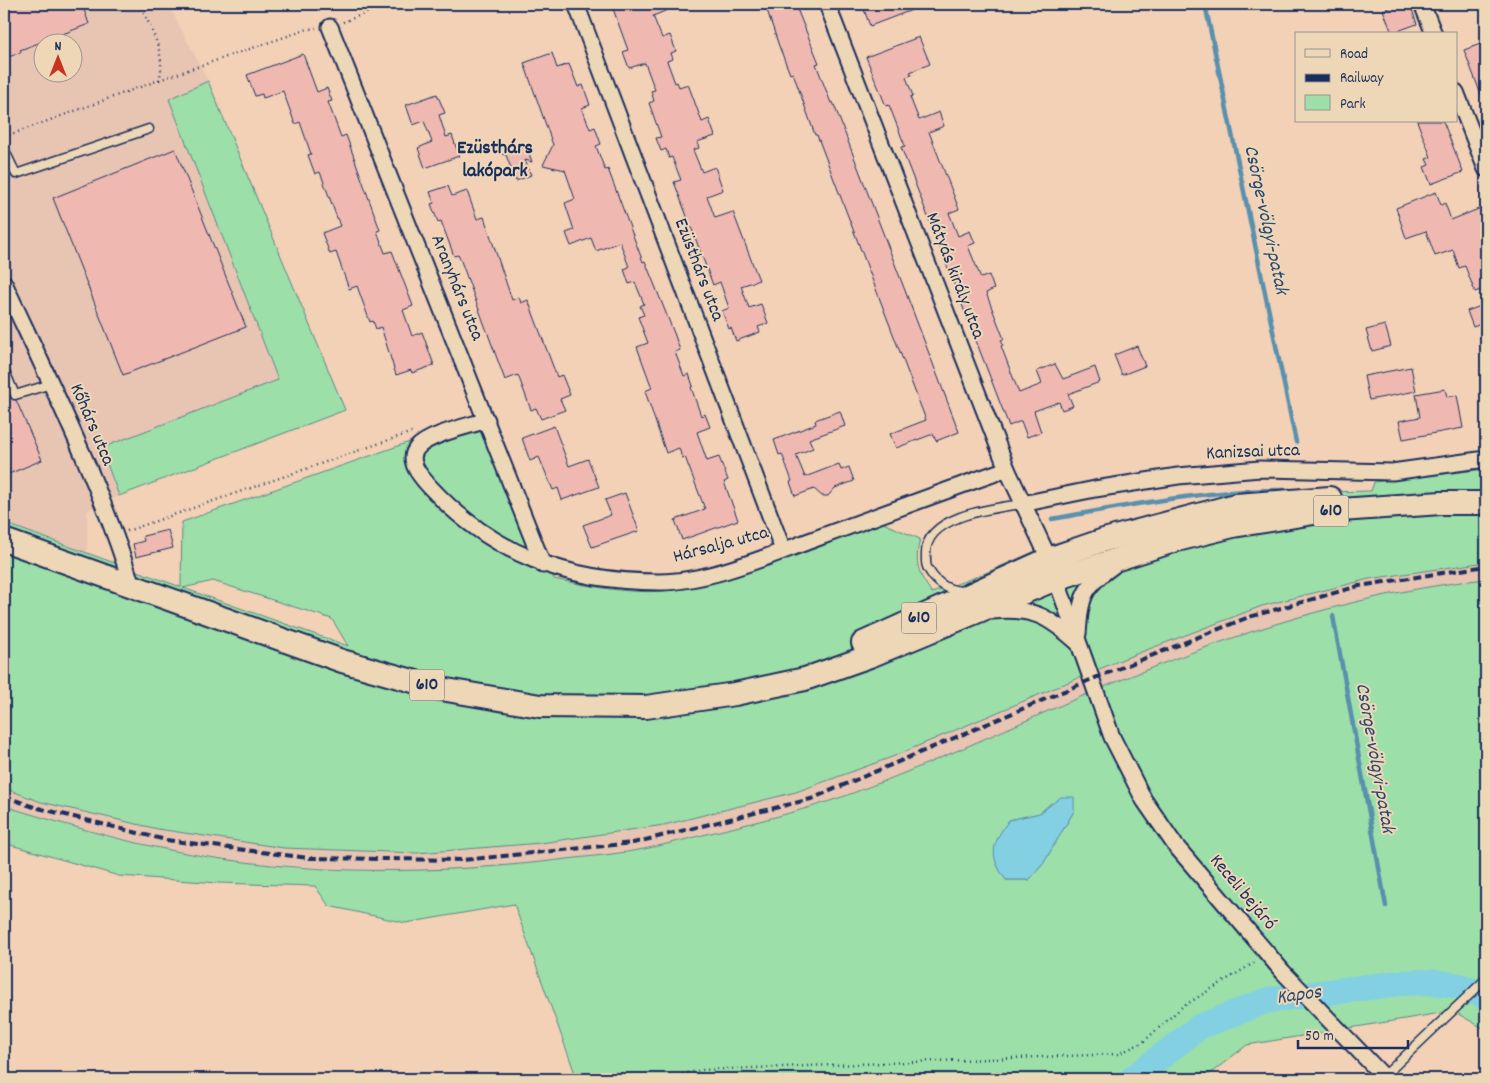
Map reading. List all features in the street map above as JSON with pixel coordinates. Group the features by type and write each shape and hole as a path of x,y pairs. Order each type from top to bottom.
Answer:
{"main road":[{"name":"610","path":"4,540 342,661 441,689 540,706 646,707 735,694 805,679 870,656 976,602 1148,527 1236,505 1295,499 1363,497 1486,501"},
{"name":"610","path":"1052,569 1127,556 1178,540 1278,517 1394,506 1486,501"}],"street":[{"name":"Ezüsthárs utca","path":"576,4 783,550"},
{"name":"Mátyás király utca","path":"827,4 1007,469 1052,569"},
{"path":"1422,4 1433,32"},
{"name":"Aranyhárs utca","path":"330,27 543,565"},
{"path":"1458,97 1486,169"},
{"name":"Kőhárs utca","path":"4,283 52,384 116,534 132,586"},
{"name":"Hársalja utca","path":"487,420 427,440 416,449 413,460 417,473 452,510 499,544 543,565 614,580 662,582 710,574 783,550 1007,469"},
{"name":"Kanizsai utca","path":"1022,504 1094,488 1178,476 1260,469 1392,472 1486,459"},
{"path":"1078,643 1081,600 1091,584 1127,556"},
{"name":"Keceli bejáró","path":"1052,569 1112,737 1144,800 1175,845 1283,972 1383,1078"},
{"path":"976,602 1037,613 1053,622 1078,643"}],"lane":[{"path":"4,149 16,174 149,129"},
{"path":"4,369 7,384 15,395 52,384"},
{"path":"976,602 936,581 926,566 926,548 936,531 959,517 982,509 1022,504"},
{"name":"Keceli bejáró","path":"1383,1078 1486,979"}],"path":[{"path":"140,4 156,40 163,66 159,80"},
{"path":"4,137 159,80 308,29 330,27 390,4"},
{"path":"116,534 417,430"},
{"path":"674,1079 682,1074 703,1070 1118,1054 1142,1043 1182,1007 1268,954"}],"shaded area":[{"path":"4,4 168,4 208,81 169,99 278,381 101,448 119,496 87,511 87,554 4,523"},
{"path":"1486,562 1486,579 1368,599 1254,631 1152,667 921,766 842,797 753,823 641,850 536,863 444,871 366,870 256,863 175,851 90,831 4,806 4,788 41,802 158,829 284,848 417,853 541,843 664,825 796,792 892,757 1123,659 1262,606 1369,579"}],"green space":[{"path":"208,81 345,410 119,496 101,448 278,380 169,99"},
{"path":"489,414 554,579 608,589 649,592 690,587 718,581 774,563 883,523 920,539 917,561 923,580 932,593 981,575 1049,545 1113,526 1273,493 1371,491 1374,482 1486,469 1486,562 1369,579 1262,606 1123,659 892,757 796,792 664,825 541,843 417,853 284,848 158,829 41,802 4,788 4,523 181,587 182,522","holes":["213,581 332,619 348,646 183,588"]},
{"path":"1486,579 1486,1030 1453,1011 1247,1045 1203,1079 577,1079 514,904 406,923 329,906 315,886 219,883 119,876 4,843 4,806 67,825 153,847 224,859 322,869 420,870 469,868 635,851 767,819 845,796 922,766 1113,683 1232,638 1358,601","holes":["1051,803 1074,811 1043,864 1029,880 1006,880 996,863 995,850 1009,820 1040,813"]}],"water":[{"path":"1061,797 1074,797 1074,811 1043,864 1029,880 1006,880 996,863 994,849 1003,828 1009,820 1040,813"}],"building":[{"path":"4,4 82,4 89,24 68,32 32,32 32,45 4,59"},
{"path":"619,4 682,4 653,16 662,38 670,35 676,51 671,53 673,59 667,61 675,83 677,82 679,87 688,84 702,122 709,119 715,136 697,142 699,148 693,150 702,172 715,167 723,190 707,196 715,218 733,212 759,280 741,286 749,308 761,304 768,323 758,327 760,332 736,341 731,328 729,329 722,311 729,308 720,282 713,285 674,182 681,180 672,157 669,158 666,149 661,151 656,138 661,137 649,103 654,101 651,91 655,90 645,63 629,68 623,52 628,50 612,6"},
{"path":"765,4 795,4 819,63 816,64 831,103 833,102 959,432 936,441 933,434 896,448 890,434 926,420 817,135 815,135 793,73 790,74 779,46"},
{"path":"862,4 925,4 925,5 870,26"},
{"path":"1400,4 1410,4 1417,24 1392,32 1383,10"},
{"path":"919,37 930,64 910,72 912,75 906,77 913,96 910,97 919,120 939,112 944,126 929,132 959,209 949,213 958,236 970,231 975,243 968,246 981,278 989,275 994,289 986,293 1004,339 1001,340 1003,345 1001,346 1019,393 1042,384 1037,371 1055,364 1063,379 1095,367 1100,382 1068,394 1073,406 1062,410 1059,402 1034,411 1041,432 1027,437 1021,421 1009,426 901,147 905,146 889,105 886,106 866,57"},
{"path":"1486,42 1486,105 1485,105 1464,50"},
{"path":"552,53 557,68 569,64 578,87 583,85 590,105 582,108 590,129 595,127 601,144 596,146 605,170 608,169 643,262 645,261 674,333 680,350 675,352 684,376 689,374 693,386 691,387 701,416 705,414 710,427 697,432 707,461 719,457 728,480 724,482 738,520 682,540 675,520 705,509 685,457 682,458 679,448 666,453 645,391 652,388 637,347 648,343 638,317 644,315 640,306 644,304 635,282 629,284 624,269 629,267 620,242 596,251 591,238 571,246 566,233 574,230 565,203 575,199 565,170 543,165 553,145 524,63"},
{"path":"303,54 317,92 327,88 332,101 328,102 341,137 346,135 380,230 377,231 385,253 392,251 413,306 403,310 412,336 422,332 434,365 412,373 411,370 396,375 381,327 376,329 373,321 370,322 357,286 349,289 336,252 330,254 322,233 340,226 320,172 315,174 308,155 311,154 300,122 295,124 283,91 263,98 262,94 255,96 247,75"},
{"path":"437,94 445,113 439,115 446,137 452,135 459,156 425,168 418,148 432,142 424,121 413,125 406,105"},
{"path":"1417,122 1443,122 1463,172 1431,184 1424,167 1429,165 1426,159 1431,157"},
{"path":"526,145 532,162 525,160 531,175 516,181 506,155 502,154"},
{"path":"175,149 246,327 123,375 53,198"},
{"path":"448,186 452,196 467,191 477,219 484,217 512,300 519,297 521,303 528,300 557,377 562,375 570,395 560,399 565,410 541,419 536,408 531,410 518,375 505,380 461,261 458,255 454,256 441,221 438,222 431,204 434,203 430,192"},
{"path":"1436,192 1441,205 1445,203 1451,220 1486,206 1486,288 1475,292 1465,266 1459,268 1453,250 1435,256 1426,231 1406,238 1396,208"},
{"path":"1481,306 1486,322 1473,327 1467,311"},
{"path":"1385,325 1391,346 1372,351 1366,330"},
{"path":"1137,346 1145,366 1122,375 1114,355"},
{"path":"1411,367 1416,391 1369,400 1364,376"},
{"path":"4,383 10,398 16,400 42,460 4,476"},
{"path":"1445,389 1447,397 1457,395 1463,428 1403,439 1399,421 1420,417 1416,394"},
{"path":"840,411 845,426 809,439 813,448 796,455 805,477 839,464 841,470 849,467 854,481 835,488 828,496 822,496 814,489 795,496 790,482 792,481 782,454 779,455 774,440 816,424 815,420"},
{"path":"554,426 569,466 588,459 599,487 562,500 558,488 553,490 539,457 530,461 522,438"},
{"path":"625,493 639,531 592,547 583,525 611,515 605,500"},
{"path":"168,530 173,548 136,557 133,544 144,541 143,536"}],"waterway":[{"name":"Csörge-völgyi-patak","path":"1205,4 1296,442"},
{"path":"1052,519 1140,503 1200,495 1260,490 1290,490"},
{"name":"Csörge-völgyi-patak","path":"1333,616 1386,906"},
{"name":"Csörge-völgyi-patak","path":"1398,975 1399,983"},
{"name":"Kapos","path":"1132,1079 1199,1027 1268,1000 1399,983 1434,982 1459,986 1486,996"}],"railway":[{"path":"4,796 34,807 166,840 309,858 463,860 633,843 811,799 1090,680 1249,617 1359,586 1486,566"}],"district":[{"name":"Ezüsthárs lakópark","path":"495,160"}]}
